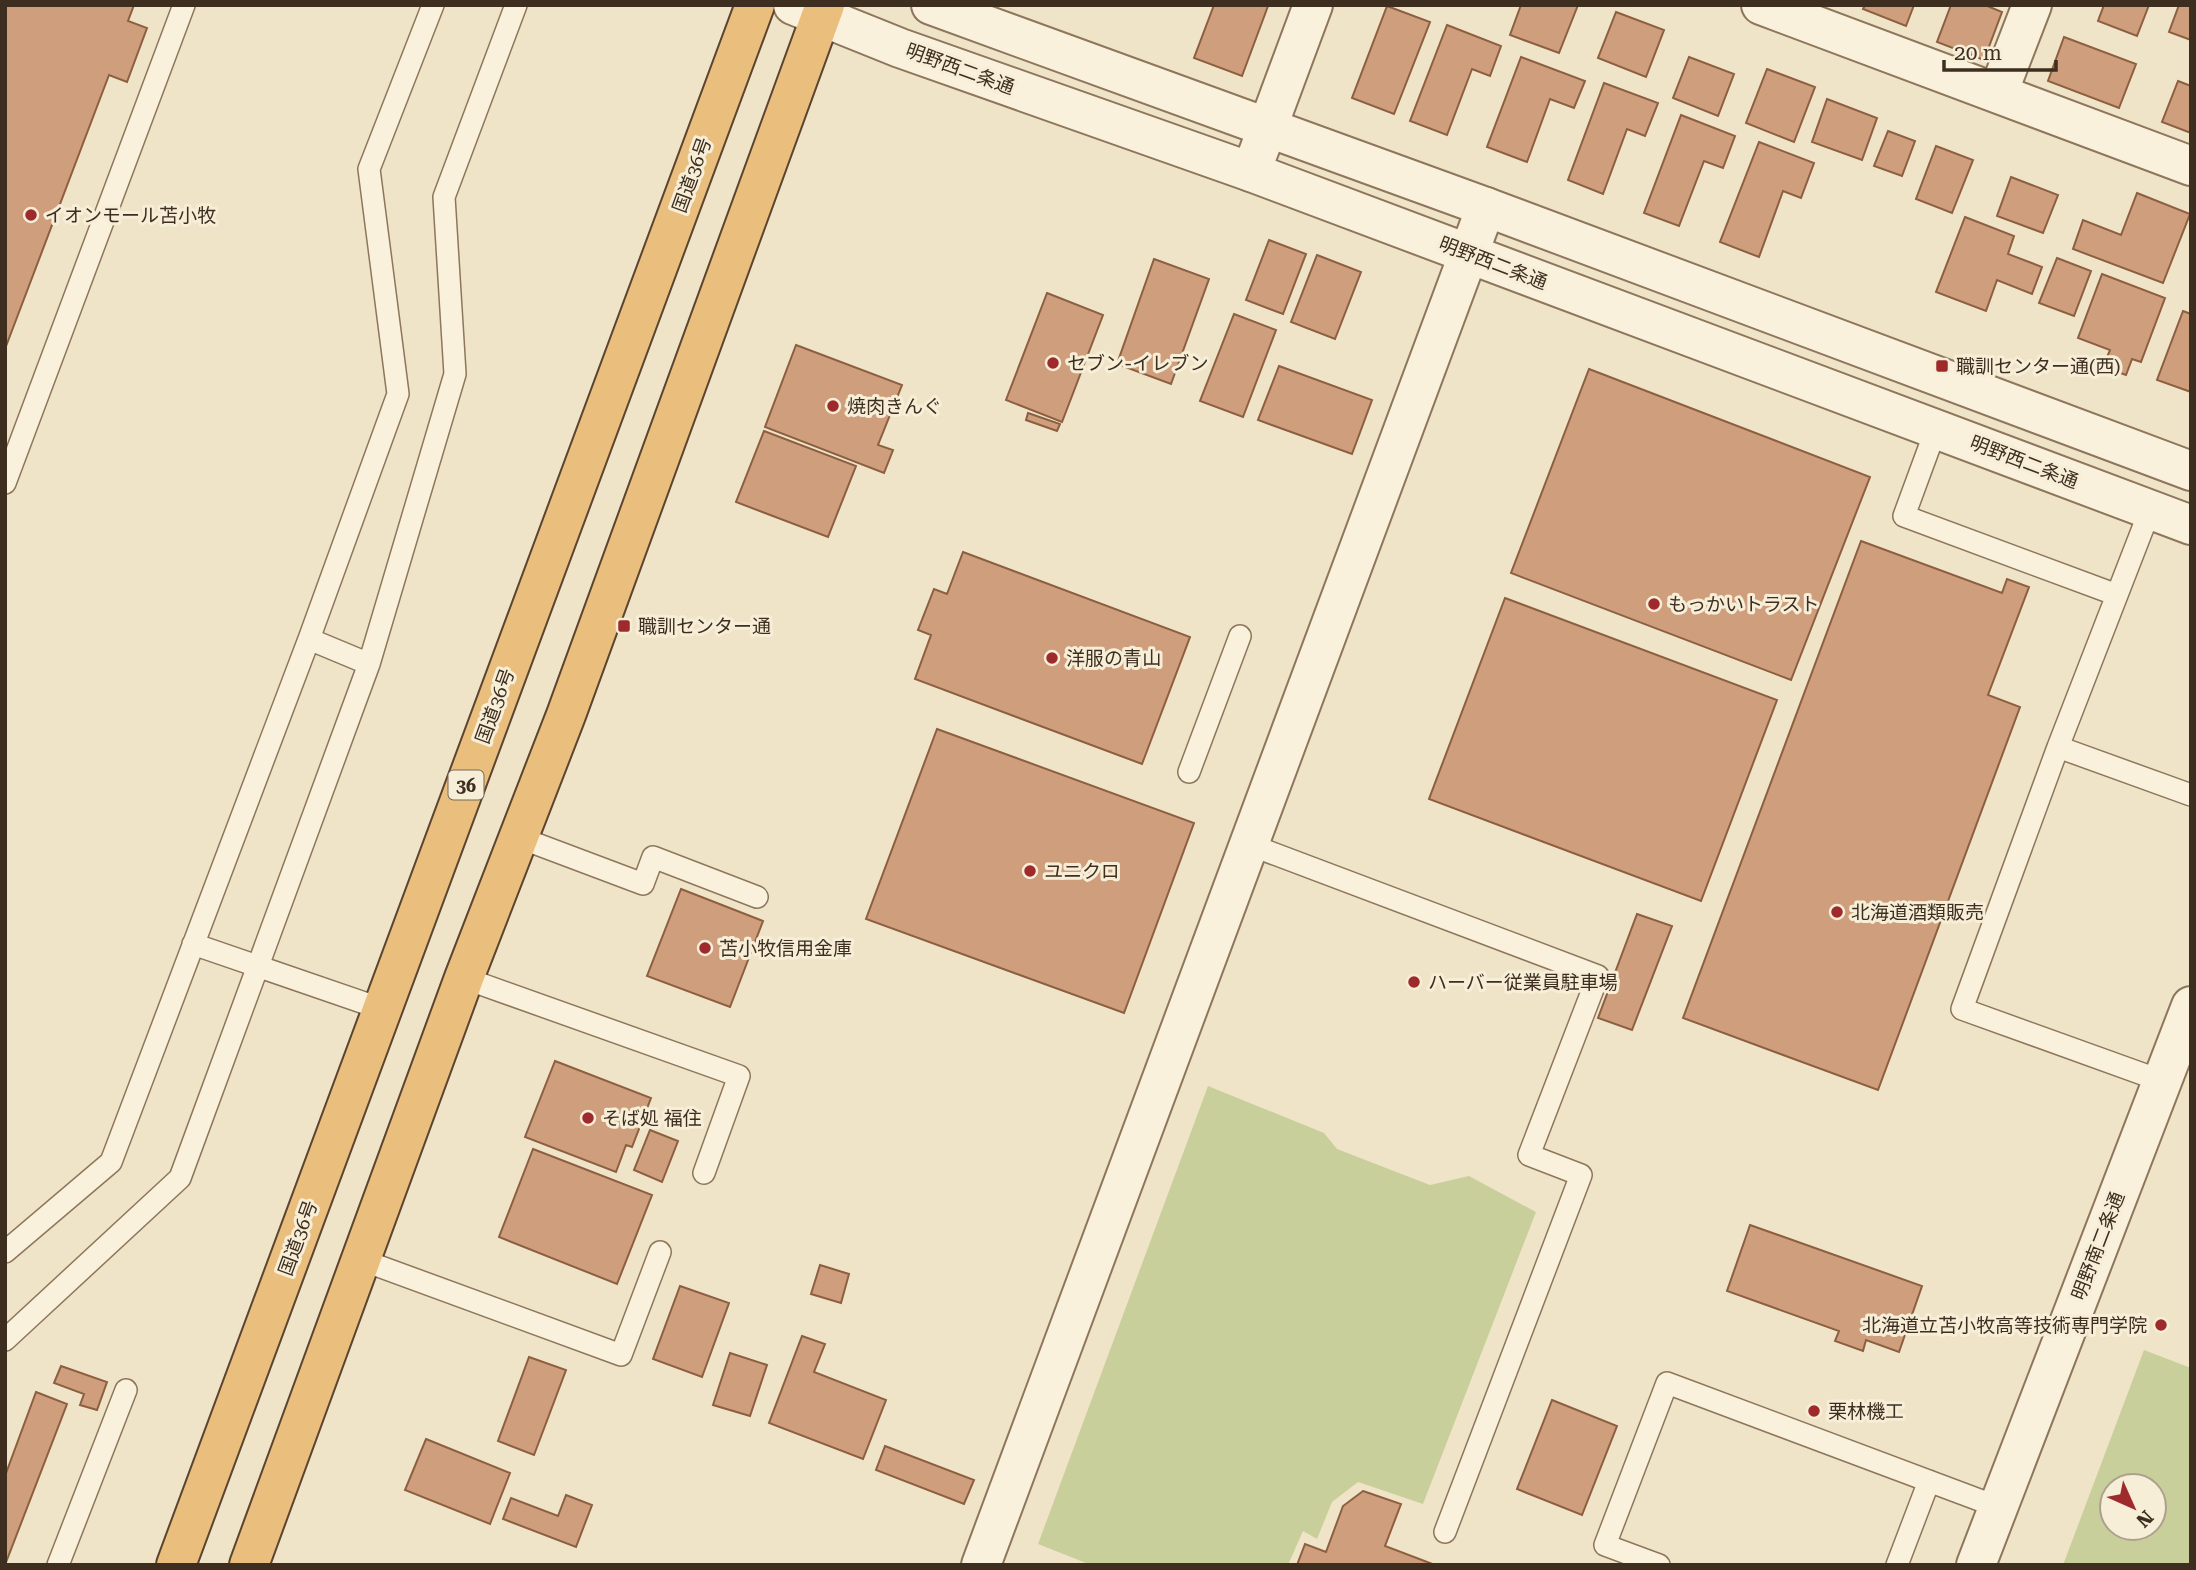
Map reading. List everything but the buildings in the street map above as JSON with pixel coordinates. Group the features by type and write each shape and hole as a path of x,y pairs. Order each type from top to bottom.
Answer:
{"highway":[{"name":"国道36号","path":"176,1565 755,5"},
{"path":"249,1565 464,978 566,715 813,9"}],"street":[{"path":"931,5 1486,208 2191,471"},
{"path":"1251,172 1313,5"},
{"path":"1761,5 1800,12 1998,93 2191,166"},
{"path":"1998,93 2032,5"},
{"name":"明野西二条通","path":"813,9 913,52 1251,172 2191,525"},
{"path":"981,1565 1486,208"},
{"name":"明野南二条通","path":"1976,1565 2191,1006"}],"lane":[{"path":"5,483 184,5"},
{"path":"5,1252 111,1162 309,639 398,394 369,169 433,5"},
{"path":"6,1338 180,1178 369,664 455,374 444,197 516,5"},
{"path":"1936,429 1904,516 2117,595"},
{"path":"2150,510 2058,747 1962,1009 2162,1081"},
{"path":"1189,772 1240,636"},
{"path":"309,639 369,664"},
{"path":"2058,747 2191,795"},
{"path":"517,837 643,884 653,857 757,897"},
{"path":"1248,844 1598,976 1529,1155 1581,1175 1445,1532"},
{"path":"193,944 382,1009"},
{"path":"464,978 739,1076 704,1173"},
{"path":"362,1260 621,1355 660,1252"},
{"path":"1659,1565 1605,1545 1667,1383 1998,1507"},
{"path":"58,1565 126,1390"},
{"path":"1897,1565 1929,1481"}],"green space":[{"path":"1208,1086 1324,1133 1337,1149 1430,1185 1469,1176 1536,1212 1423,1504 1358,1482 1332,1502 1317,1539 1303,1531 1288,1565 1091,1565 1038,1544"},
{"path":"2144,1350 2191,1368 2191,1565 2063,1565 2098,1472 2098,1542 2168,1542 2168,1472 2098,1472"}],"place":[{"name":"イオンモール苫小牧","path":"31,215"},
{"name":"セブン-イレブン","path":"1053,363"},
{"name":"職訓センター通(西)","path":"1942,366"},
{"name":"焼肉きんぐ","path":"833,406"},
{"name":"もっかいトラスト","path":"1654,604"},
{"name":"職訓センター通","path":"624,626"},
{"name":"洋服の青山","path":"1052,658"},
{"name":"ユニクロ","path":"1030,871"},
{"name":"北海道酒類販売","path":"1837,912"},
{"name":"苫小牧信用金庫","path":"705,948"},
{"name":"ハーバー従業員駐車場","path":"1414,982"},
{"name":"そば処 福住","path":"588,1118"},
{"name":"北海道立苫小牧高等技術専門学院","path":"2161,1325"},
{"name":"栗林機工","path":"1814,1411"}]}
